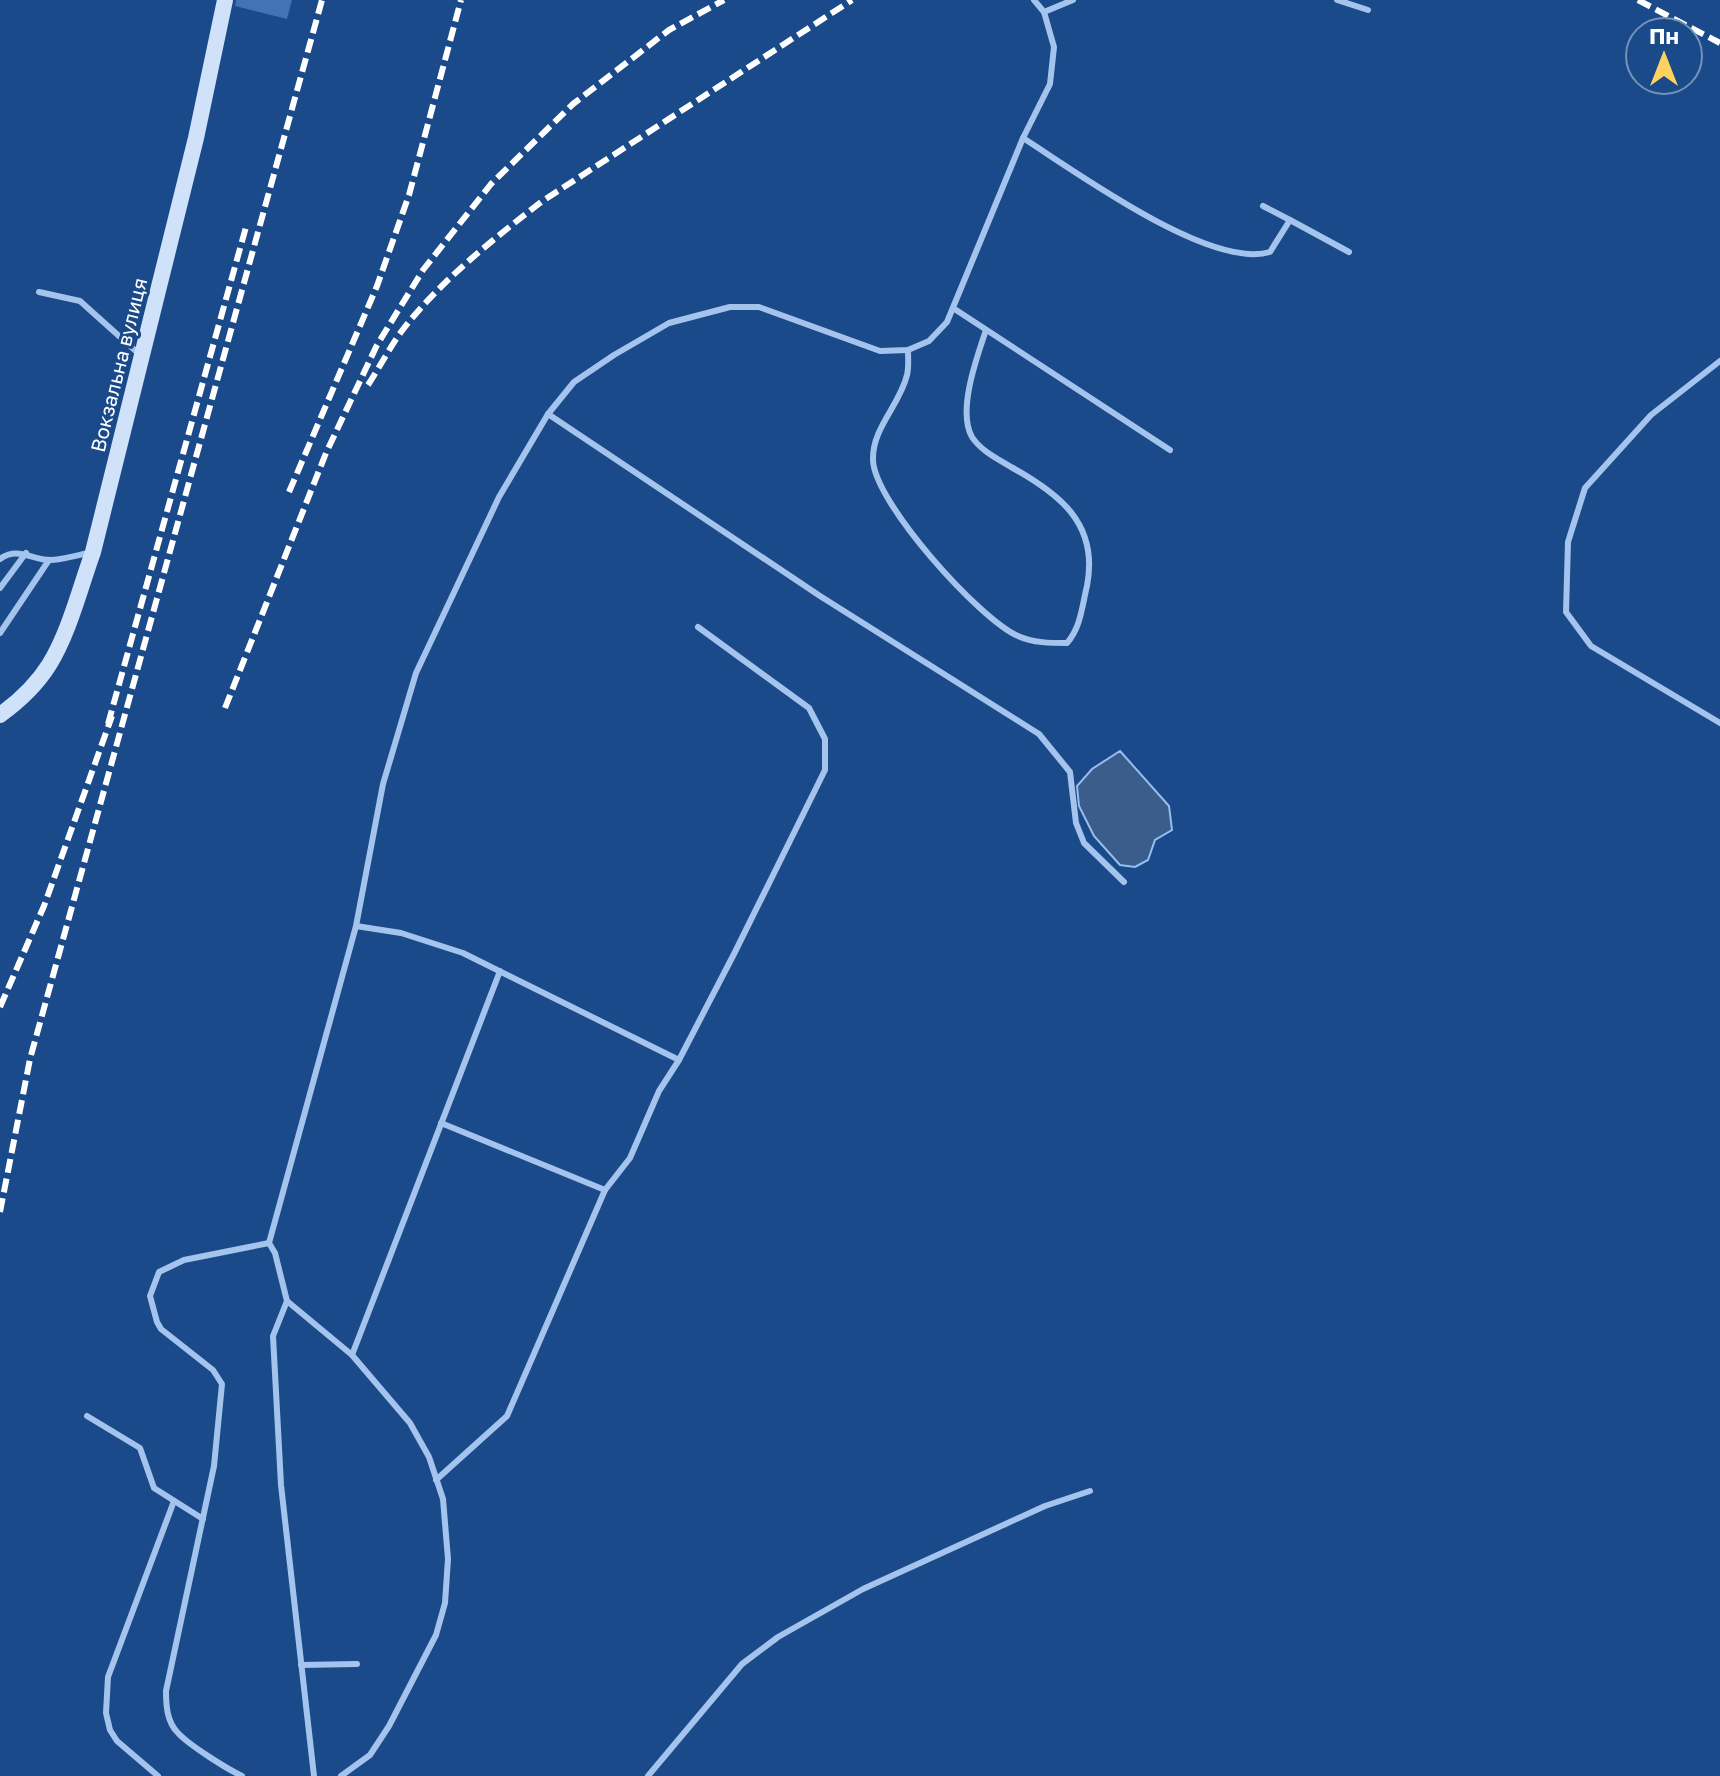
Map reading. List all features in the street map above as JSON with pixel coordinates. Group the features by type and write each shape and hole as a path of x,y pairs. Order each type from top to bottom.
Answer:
{"main road":[{"name":"Вокзальна вулиця","path":"0,715 17,703 49,665 70,618 93,552 196,138 225,0"}],"lane":[{"path":"314,1776 281,1485 273,1336 287,1301 275,1253 269,1243 356,926 383,784 416,673 499,497 548,414 574,382 669,323 730,307 759,307 880,351 908,350 929,341 947,322 1023,138 1050,84 1054,47 1044,12 1034,0"},
{"path":"1044,12 1073,0"},
{"path":"1337,0 1368,10"},
{"path":"1023,138 1165,226 1218,249 1243,255 1270,252 1290,220"},
{"path":"1263,206 1349,252"},
{"path":"39,292 80,301 141,356"},
{"path":"953,308 1170,450"},
{"path":"908,350 907,374 875,440 874,474 882,490 925,553 992,617 1016,635 1050,643 1067,643 1076,632 1081,612 1089,574 1089,543 1077,519 1043,484 988,453 972,437 966,413 971,381 986,330"},
{"path":"1720,361 1651,415 1585,488 1568,542 1566,612 1591,646 1720,723"},
{"path":"548,414 820,596 1039,734 1070,772 1076,823 1084,843 1124,882"},
{"path":"0,559 7,554 26,553 49,560 93,552"},
{"path":"0,588 26,553"},
{"path":"0,633 49,560"},
{"path":"436,1480 507,1416 605,1190 630,1158 659,1091 679,1060 825,770 825,739 809,708 698,627"},
{"path":"356,926 401,933 463,953 679,1060"},
{"path":"352,1355 500,971"},
{"path":"441,1123 605,1190"},
{"path":"242,1776 177,1733 166,1705 166,1691 214,1466 222,1384 213,1370 161,1329 150,1296 159,1272 184,1260 269,1243"},
{"path":"287,1301 352,1355 410,1423 429,1457 443,1499 448,1559 445,1603 436,1635 389,1726 370,1755 341,1776"},
{"path":"87,1416 140,1448 154,1488 203,1519"},
{"path":"648,1776 742,1664 778,1637 863,1589 1045,1506 1090,1491"},
{"path":"158,1776 117,1741 110,1730 106,1713 108,1677 174,1501"},
{"path":"301,1665 357,1664"}],"water":[{"path":"1120,751 1169,806 1172,830 1155,840 1148,860 1135,867 1120,865 1094,836 1079,806 1077,786 1092,769"}],"building":[{"path":"236,0 292,0 287,19 235,6"}],"railway":[{"path":"0,1212 30,1059 322,0"},
{"path":"289,492 377,286 409,195 461,0"},
{"path":"225,708 326,453 377,345 423,270 491,184 573,104 669,30 724,0"},
{"path":"368,385 401,332 432,296 522,217 852,0"},
{"path":"1638,0 1720,43"},
{"path":"108,724 246,227"},
{"path":"0,1007 44,906 112,716"}]}
